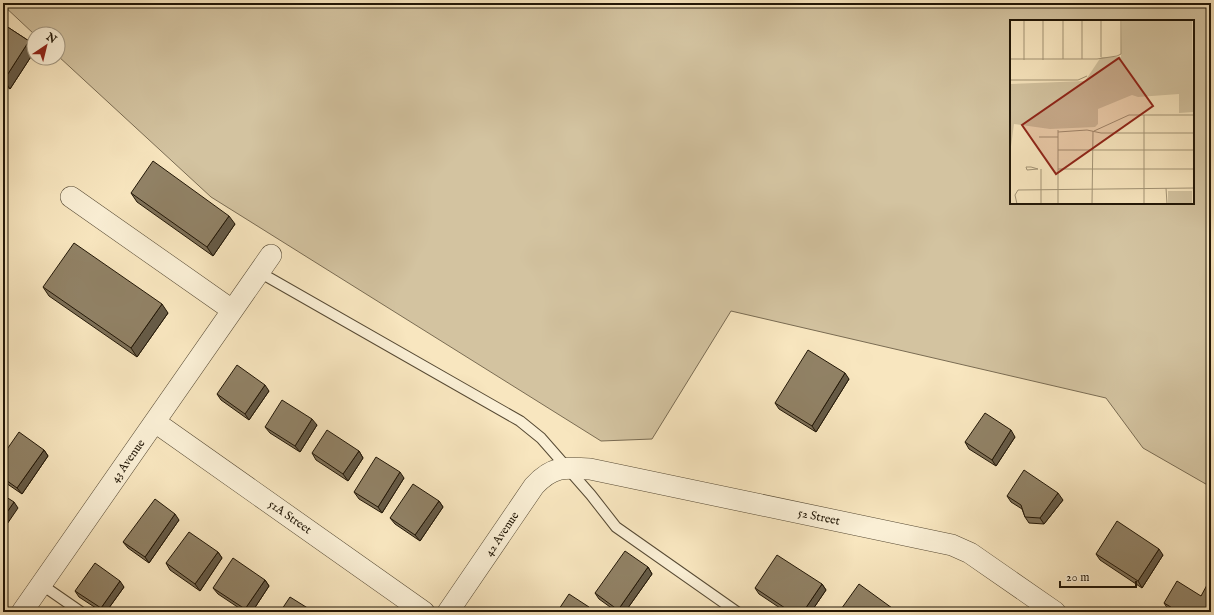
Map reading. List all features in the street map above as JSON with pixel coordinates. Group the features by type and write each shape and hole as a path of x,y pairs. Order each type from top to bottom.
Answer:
{"street":[{"path":"71,197 232,310"},
{"name":"43 Avenue","path":"22,612 265,264"},
{"name":"51A Street","path":"155,422 424,612"},
{"name":"42 Avenue","path":"448,612 534,486 542,477 551,472 566,468"},
{"name":"52 Street","path":"566,468 590,469 952,545 970,553 1055,612"}],"lane":[{"path":"265,264 520,421 541,438 591,495 616,527 737,612"},
{"path":"42,585 81,612"}],"shaded area":[{"path":"3,3 1211,3 1211,487 1143,448 1106,398 731,311 652,439 601,441 211,197 66,63 66,26 26,27 3,5"}],"building":[{"path":"3,24 26,39 26,46 4,80"},
{"path":"153,161 229,216 207,247 131,193"},
{"path":"74,243 162,304 131,348 43,287"},
{"path":"808,350 845,373 812,426 775,403"},
{"path":"237,365 265,385 245,414 217,394"},
{"path":"282,400 312,419 295,446 265,427"},
{"path":"985,413 1011,430 992,460 965,442"},
{"path":"327,430 359,451 343,474 312,453"},
{"path":"19,432 44,450 17,488 3,478 3,455"},
{"path":"376,457 400,472 378,507 354,492"},
{"path":"1024,470 1058,493 1040,518 1025,517 1021,505 1007,496"},
{"path":"413,484 439,501 415,535 390,518"},
{"path":"3,495 14,502 3,518"},
{"path":"155,499 175,514 145,557 123,542"},
{"path":"1117,521 1159,549 1138,581 1096,554"},
{"path":"189,532 218,552 195,584 166,563"},
{"path":"625,551 648,567 618,610 595,593"},
{"path":"777,555 822,584 803,612 791,612 755,588"},
{"path":"233,558 265,580 245,609 213,588"},
{"path":"95,563 120,581 101,608 75,591"},
{"path":"1177,581 1201,596 1207,585 1211,588 1211,607 1208,605 1203,612 1179,612 1164,603"},
{"path":"859,584 892,608 889,612 839,612"},
{"path":"569,594 589,607 585,612 557,612"},
{"path":"290,597 314,612 280,612"}]}
